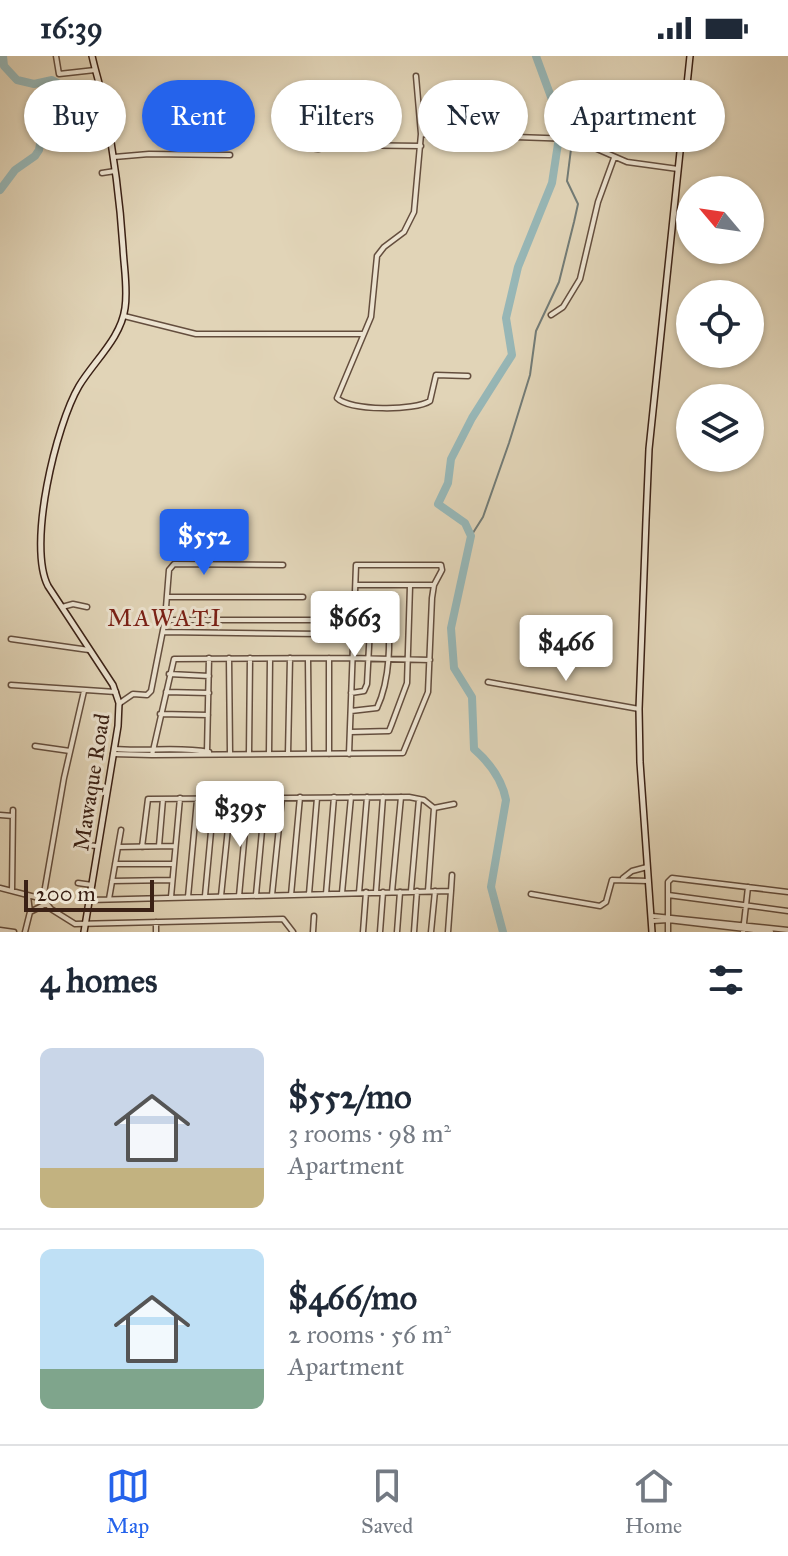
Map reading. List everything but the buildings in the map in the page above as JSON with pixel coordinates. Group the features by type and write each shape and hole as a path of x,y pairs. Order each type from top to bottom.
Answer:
{"main road":[{"name":"Mawaque Road","path":"84,929 114,751 119,703 116,692 91,650 45,580 40,560 41,525 60,431 71,401 117,334 124,316 126,286 114,157 92,56"},
{"path":"688,80 690,56"},
{"path":"652,932 639,709 649,449 681,152"}],"street":[{"path":"56,56 59,74 95,70"},
{"path":"416,76 418,99"},
{"path":"528,137 574,139 614,158 679,169"},
{"path":"420,152 414,212 404,232 377,256 371,317 337,398 341,403 356,407 420,406 430,401 436,375 468,376"},
{"path":"114,157 230,155"},
{"path":"551,315 563,307 580,279 598,202 614,158"},
{"path":"102,173 115,171"},
{"path":"124,316 196,334 362,334"},
{"path":"119,703 133,694 147,695 151,691 165,620 169,570 174,564 283,565"},
{"path":"114,751 288,754 349,754 405,752 428,695 434,585 442,570 441,565 358,564 351,658 349,754"},
{"path":"356,585 434,585"},
{"path":"351,732 389,731 406,689 410,586"},
{"path":"167,597 303,597"},
{"path":"62,607 72,604 87,607"},
{"path":"351,711 377,708 386,685 388,659 387,606 354,604"},
{"path":"165,620 337,620"},
{"path":"351,693 361,693 366,688 369,659 369,627 353,626"},
{"path":"163,632 322,634"},
{"path":"11,639 91,650"},
{"path":"208,753 209,658"},
{"path":"229,658 230,753"},
{"path":"249,753 250,658"},
{"path":"269,753 270,658"},
{"path":"288,754 290,658"},
{"path":"329,658 329,754"},
{"path":"152,753 174,659 430,660"},
{"path":"308,659 309,754"},
{"path":"169,674 209,676"},
{"path":"488,682 639,709"},
{"path":"11,685 116,692"},
{"path":"30,912 45,901 70,751 84,691"},
{"path":"166,692 209,693"},
{"path":"119,717 129,698"},
{"path":"160,714 208,715"},
{"path":"35,746 70,751"},
{"path":"272,895 282,797"},
{"path":"291,895 300,797"},
{"path":"326,894 334,797"},
{"path":"342,893 351,797"},
{"path":"359,893 367,797"},
{"path":"376,892 383,797"},
{"path":"392,892 401,797"},
{"path":"142,847 147,800 401,797 419,799 434,808 454,804"},
{"path":"171,897 180,798"},
{"path":"239,896 248,798"},
{"path":"256,895 265,798"},
{"path":"309,894 317,798"},
{"path":"159,846 163,799"},
{"path":"188,897 197,799"},
{"path":"205,896 214,799"},
{"path":"221,896 231,799"},
{"path":"414,932 419,799"},
{"path":"431,932 434,808"},
{"path":"0,815 13,813 12,891"},
{"path":"109,899 121,830"},
{"path":"75,844 97,846"},
{"path":"118,847 175,846"},
{"path":"115,864 174,864"},
{"path":"623,879 628,873 649,866"},
{"path":"448,932 452,875"},
{"path":"668,932 668,882 672,878 788,892"},
{"path":"112,881 172,880"},
{"path":"531,894 600,906 606,902 612,880 650,881"},
{"path":"78,883 92,885"},
{"path":"743,929 748,887"},
{"path":"0,888 45,901 84,929 156,922 283,919 293,932"},
{"path":"89,900 451,891"},
{"path":"363,932 366,892"},
{"path":"380,932 383,892"},
{"path":"397,932 400,892"},
{"path":"668,895 788,911"},
{"path":"25,932 30,912 28,896"},
{"path":"313,932 314,916"},
{"path":"652,918 771,932"},
{"path":"156,922 156,932"},
{"path":"743,929 788,930"},
{"path":"0,930 14,932"}],"waterway":[{"path":"0,190 15,170 35,156 43,126 49,121 67,123 76,120 81,95 52,80 34,84 17,80 4,66 3,56"},
{"path":"503,932 491,887 506,800 494,772 474,749 472,697 454,668 451,628 471,536 465,523 438,504 448,483 451,459 472,418 512,355 506,318 518,267 552,183 561,124 536,56"},
{"path":"471,536 483,517 509,443 530,375 536,331 559,282 578,204 567,181 571,152"}],"district":[{"name":"MAWATI","path":"165,618"}]}
